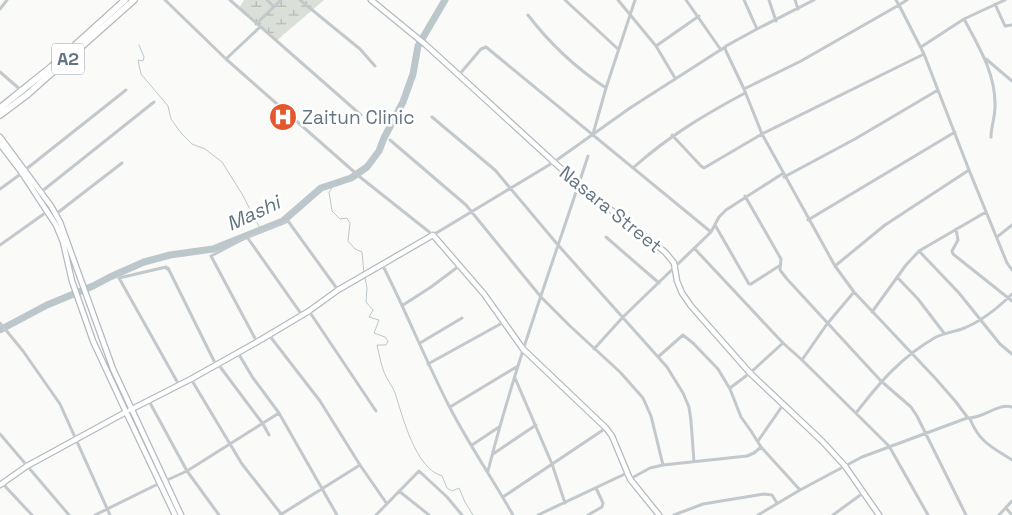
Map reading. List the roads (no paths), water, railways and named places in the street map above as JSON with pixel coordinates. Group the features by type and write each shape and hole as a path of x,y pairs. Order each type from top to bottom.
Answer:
{"highway":[{"name":"A2","path":"0,108 22,91 125,0"},
{"name":"A2","path":"0,115 28,94 134,0"}],"street":[{"path":"0,9 7,0"},
{"path":"165,0 226,59 360,177 433,235 484,294 523,349 606,428 612,436 630,479 659,515"},
{"path":"230,0 361,115"},
{"path":"267,0 274,7"},
{"path":"226,59 281,0"},
{"path":"300,0 360,48 375,66"},
{"name":"Nasara Street","path":"371,0 426,45 578,185 665,252 675,268 677,281 682,293 750,373 822,441 845,466 879,515"},
{"path":"564,0 618,49"},
{"path":"618,0 656,46 675,78"},
{"path":"593,135 618,49 635,0"},
{"path":"686,0 723,49 744,91 762,134 834,266 854,292 956,402 982,441 1012,460"},
{"path":"744,0 757,29"},
{"path":"769,0 776,21"},
{"path":"795,0 798,9"},
{"path":"32,515 1,484 27,466 76,438 191,379 269,335 361,276 473,212 554,162 675,78 757,29 814,0"},
{"path":"896,0 921,47 986,212 1012,270"},
{"path":"634,167 672,135 705,114 907,0"},
{"path":"921,47 964,19 1005,0"},
{"path":"995,4 1005,26 1012,25"},
{"path":"528,15 542,34 570,60 606,88"},
{"path":"656,46 699,16"},
{"path":"964,19 986,59 991,76 995,106 991,137"},
{"path":"458,76 481,48 486,47 711,232"},
{"path":"672,135 704,168 762,134 924,54"},
{"path":"986,59 1012,81"},
{"path":"0,72 22,91"},
{"path":"0,189 126,90"},
{"path":"594,349 623,317 711,232 719,217 726,210 745,196 855,139 938,90"},
{"path":"41,192 154,102"},
{"path":"432,117 495,170 512,188 558,245 667,367 689,407 692,422 694,462"},
{"path":"808,220 955,132"},
{"path":"0,137 56,225 63,242 72,281 93,341 181,515"},
{"path":"390,140 449,189 473,212 541,297 620,372 643,398 651,416 663,465"},
{"path":"0,144 41,192 60,222 128,411"},
{"path":"488,471 499,427 523,349 588,156"},
{"path":"56,214 122,163"},
{"path":"834,266 885,225 969,170"},
{"path":"745,196 781,259 780,270 787,279 881,380 911,407 926,433 966,515"},
{"path":"0,245 48,211"},
{"path":"872,312 897,277 919,251 986,212"},
{"path":"257,342 211,256 247,237 288,221 338,290"},
{"path":"715,225 748,284 751,284 779,266"},
{"path":"997,237 1006,232 1012,225"},
{"path":"956,229 958,240 952,251 953,254 1012,301"},
{"path":"606,236 659,283"},
{"path":"247,237 302,315"},
{"path":"694,248 783,343 889,446 928,515"},
{"path":"919,251 981,318 1000,344 1012,354"},
{"path":"382,264 450,407 513,515"},
{"path":"403,305 459,266"},
{"path":"179,385 120,278 168,268 217,364 269,435"},
{"path":"897,277 918,299 944,333"},
{"path":"802,360 827,324 854,292"},
{"path":"856,413 881,380 911,352 944,333 962,329 995,310 1012,294"},
{"path":"309,311 376,411"},
{"path":"420,343 462,318"},
{"path":"428,364 504,322"},
{"path":"0,323 18,344 60,404 110,515"},
{"path":"269,335 320,401 387,504"},
{"path":"658,357 679,336 685,335 718,369 730,388 742,417 761,446 800,490"},
{"path":"730,388 750,373 783,343"},
{"path":"238,353 253,378 279,413 336,515"},
{"path":"450,407 519,365"},
{"path":"515,377 552,464 565,503"},
{"path":"191,379 230,445 254,481 281,515 360,465"},
{"path":"149,401 188,470 219,515"},
{"path":"758,441 784,405"},
{"path":"758,515 845,466 889,446 1005,406 1012,407"},
{"path":"95,515 188,470 279,413"},
{"path":"492,455 536,425"},
{"path":"472,446 499,427"},
{"path":"503,498 606,428"},
{"path":"0,434 69,515"},
{"path":"630,479 645,471 663,465 747,456 754,453 761,446"},
{"path":"376,515 420,471 450,500 462,515"},
{"path":"538,515 627,473"},
{"path":"163,482 175,515"},
{"path":"588,515 602,507 603,503 596,488"},
{"path":"399,491 428,515"},
{"path":"833,515 863,493"},
{"path":"674,515 702,504 764,494 772,495 777,503"},
{"path":"998,515 1012,501"},
{"path":"1006,508 1012,515"}],"waterway":[{"name":"Mashi","path":"0,330 47,305 144,262 170,255 213,249 283,221 321,188 351,178 367,167 379,151 403,102 413,74 418,46 445,0"},
{"path":"139,45 144,57 143,61 138,60 141,74 168,106 171,119 181,133 192,144 205,149 222,162 261,230"},
{"path":"336,183 329,192 332,211 340,219 347,218 350,223 348,241 355,249 362,252 364,274"},
{"path":"365,278 367,288 366,302 373,310 369,317 379,320 374,333 385,337 388,341 386,345 377,345 381,363 395,393 411,440 424,463 442,476 447,488 452,491 459,488 473,515"}],"place":[{"name":"Zaitun Clinic","path":"283,117"}]}
